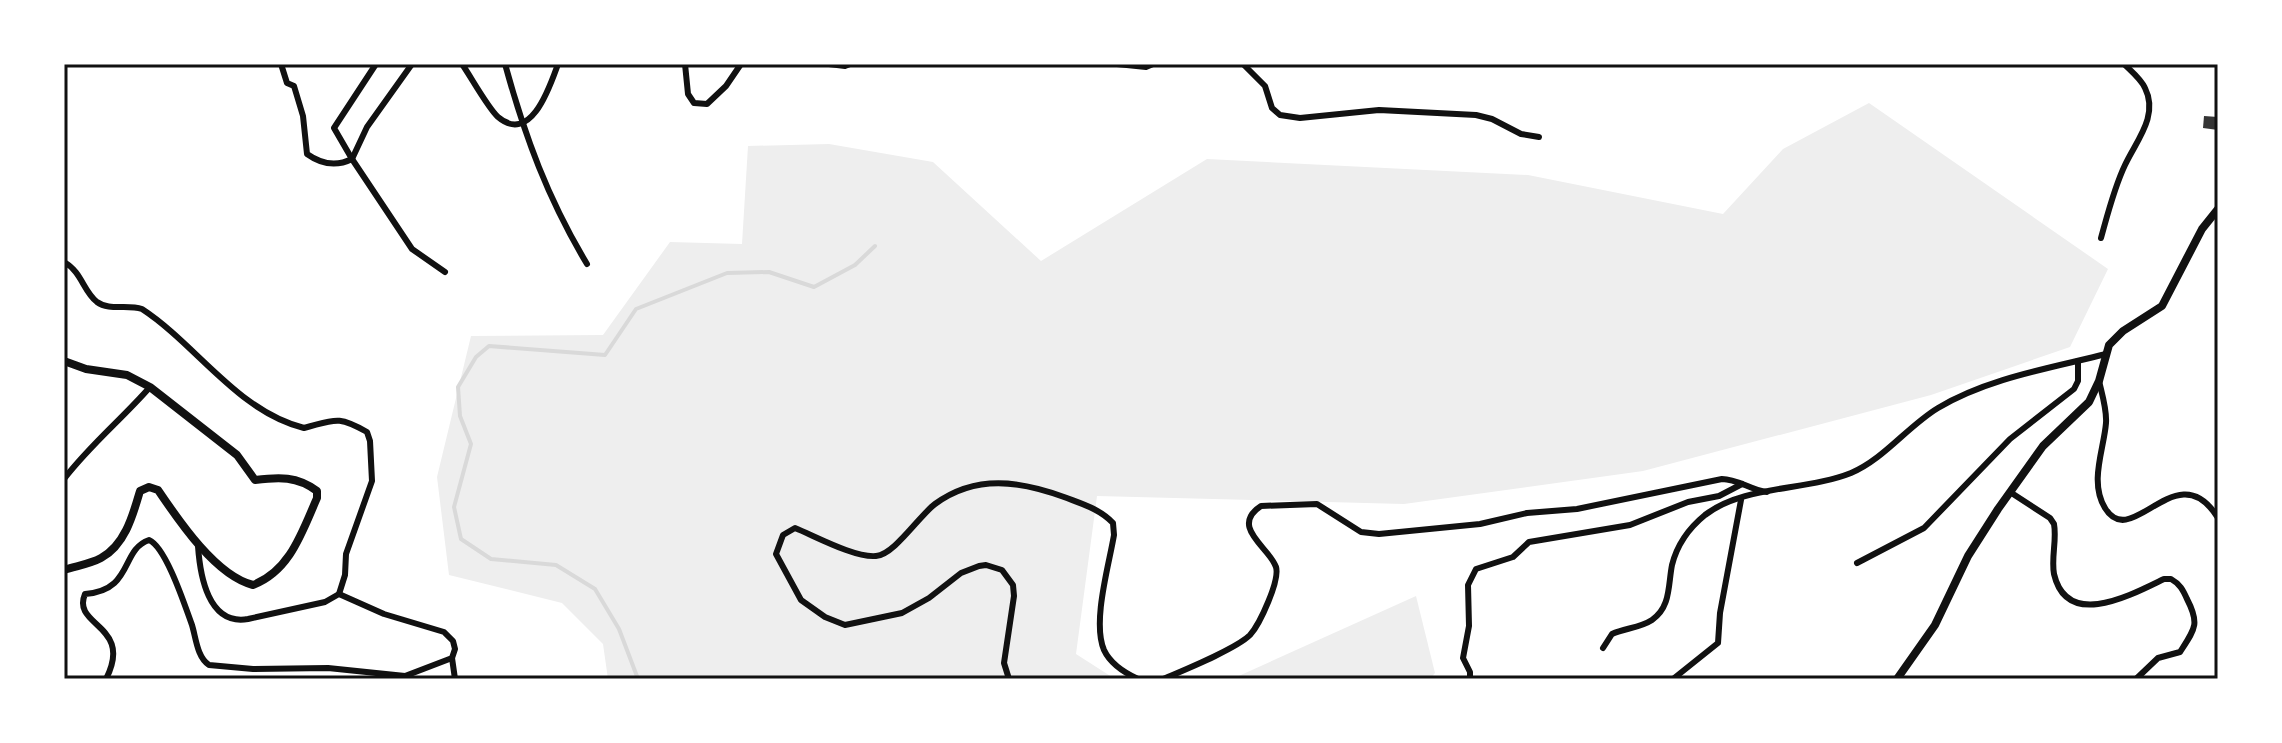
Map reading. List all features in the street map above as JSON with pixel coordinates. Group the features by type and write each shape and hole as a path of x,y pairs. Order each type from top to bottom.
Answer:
{"street":[{"path":"281,64 287,83 294,86 303,116 307,154 318,162 326,163 344,163 352,159 367,127 412,64"},
{"path":"376,64 334,128 412,249 445,272"},
{"path":"462,64 498,117 511,123 524,123 537,112 558,64"},
{"path":"505,64 545,187 587,264"},
{"path":"685,64 688,94 694,103 707,104 726,86 741,64"},
{"path":"829,64 850,64"},
{"path":"958,64 976,64"},
{"path":"1117,64 1146,67 1153,64"},
{"path":"1243,64 1265,86 1272,108 1280,115 1300,118 1379,110 1476,115 1492,119 1521,134 1539,137"},
{"path":"2101,238 2125,164 2145,129 2149,106 2145,87 2124,64"},
{"path":"1897,679 1935,625 1968,556 2010,492 2043,446 2089,402 2115,337 2162,306 2202,229 2218,209"},
{"path":"64,262 78,272 101,305 132,305 142,309 256,406 304,428 323,421 343,421 367,432 372,481 346,554 345,575 339,594 325,602 239,621 227,618 210,599 199,566 198,542"},
{"path":"1603,648 1612,634 1638,627 1659,614 1666,602 1672,565 1683,539 1695,524 1712,511 1767,492 1852,472 1872,461 1941,406 2018,376 2106,354"},
{"path":"64,361 86,369 127,375 150,387 237,455 255,480 282,477 297,480 317,491 317,498 291,554 274,573 253,585 234,578 216,564 158,490 149,487 140,491 124,533 114,549 100,559 64,570"},
{"path":"1857,563 1924,528 2010,439 2074,389 2077,385 2078,361"},
{"path":"2099,381 2107,420 2098,477 2105,508 2118,519 2127,521 2159,502 2183,493 2203,499 2218,518"},
{"path":"64,479 103,433 127,414 150,387"},
{"path":"1163,679 1242,641 1256,627 1276,578 1275,564 1250,530 1253,514 1261,506 1317,504 1361,532 1379,534 1480,524 1527,513 1577,509 1722,479 1731,479 1752,490 1767,492"},
{"path":"1009,679 1004,663 1014,596 1013,585 1002,570 986,565 970,568 902,613 845,625 825,617 801,600 776,554 783,535 795,528 866,555 880,556 890,550 935,504 965,489 991,483 1023,483 1079,503 1100,512 1113,523 1114,535 1101,616 1102,641 1110,660 1138,679"},
{"path":"1470,679 1463,658 1469,626 1468,585 1476,569 1513,557 1529,542 1630,525 1688,502 1719,496 1742,484"},
{"path":"2010,492 2050,518 2054,524 2055,577 2062,594 2077,604 2098,605 2164,579 2171,579 2183,589 2196,613 2192,633 2180,652 2158,658 2136,679"},
{"path":"1673,679 1718,643 1720,613 1741,500"},
{"path":"106,679 114,663 113,646 106,631 85,612 83,598 85,594 102,593 114,584 125,572 136,547 149,540 165,561 203,660 209,665 253,669 328,668 405,676 452,658"},
{"path":"339,594 384,614 444,632 453,641 455,649 452,658 455,679"}],"shaded area":[{"path":"1869,103 2108,269 2070,347 1931,395 1643,471 1404,504 1097,496 1076,654 1115,679 608,679 603,644 562,603 449,575 437,477 471,336 603,335 670,242 742,244 748,146 829,144 933,162 1041,261 1207,159 1528,175 1723,214 1783,149"},
{"path":"1416,596 1435,673 1430,679 1232,679"}],"building":[{"path":"2204,116 2218,117 2218,130 2203,128"}],"waterway":[{"path":"638,679 619,629 595,589 556,565 491,559 461,539 454,507 471,444 460,416 458,387 476,357 489,346 605,355 636,309 727,273 769,272 814,287 855,265 875,246"}]}
